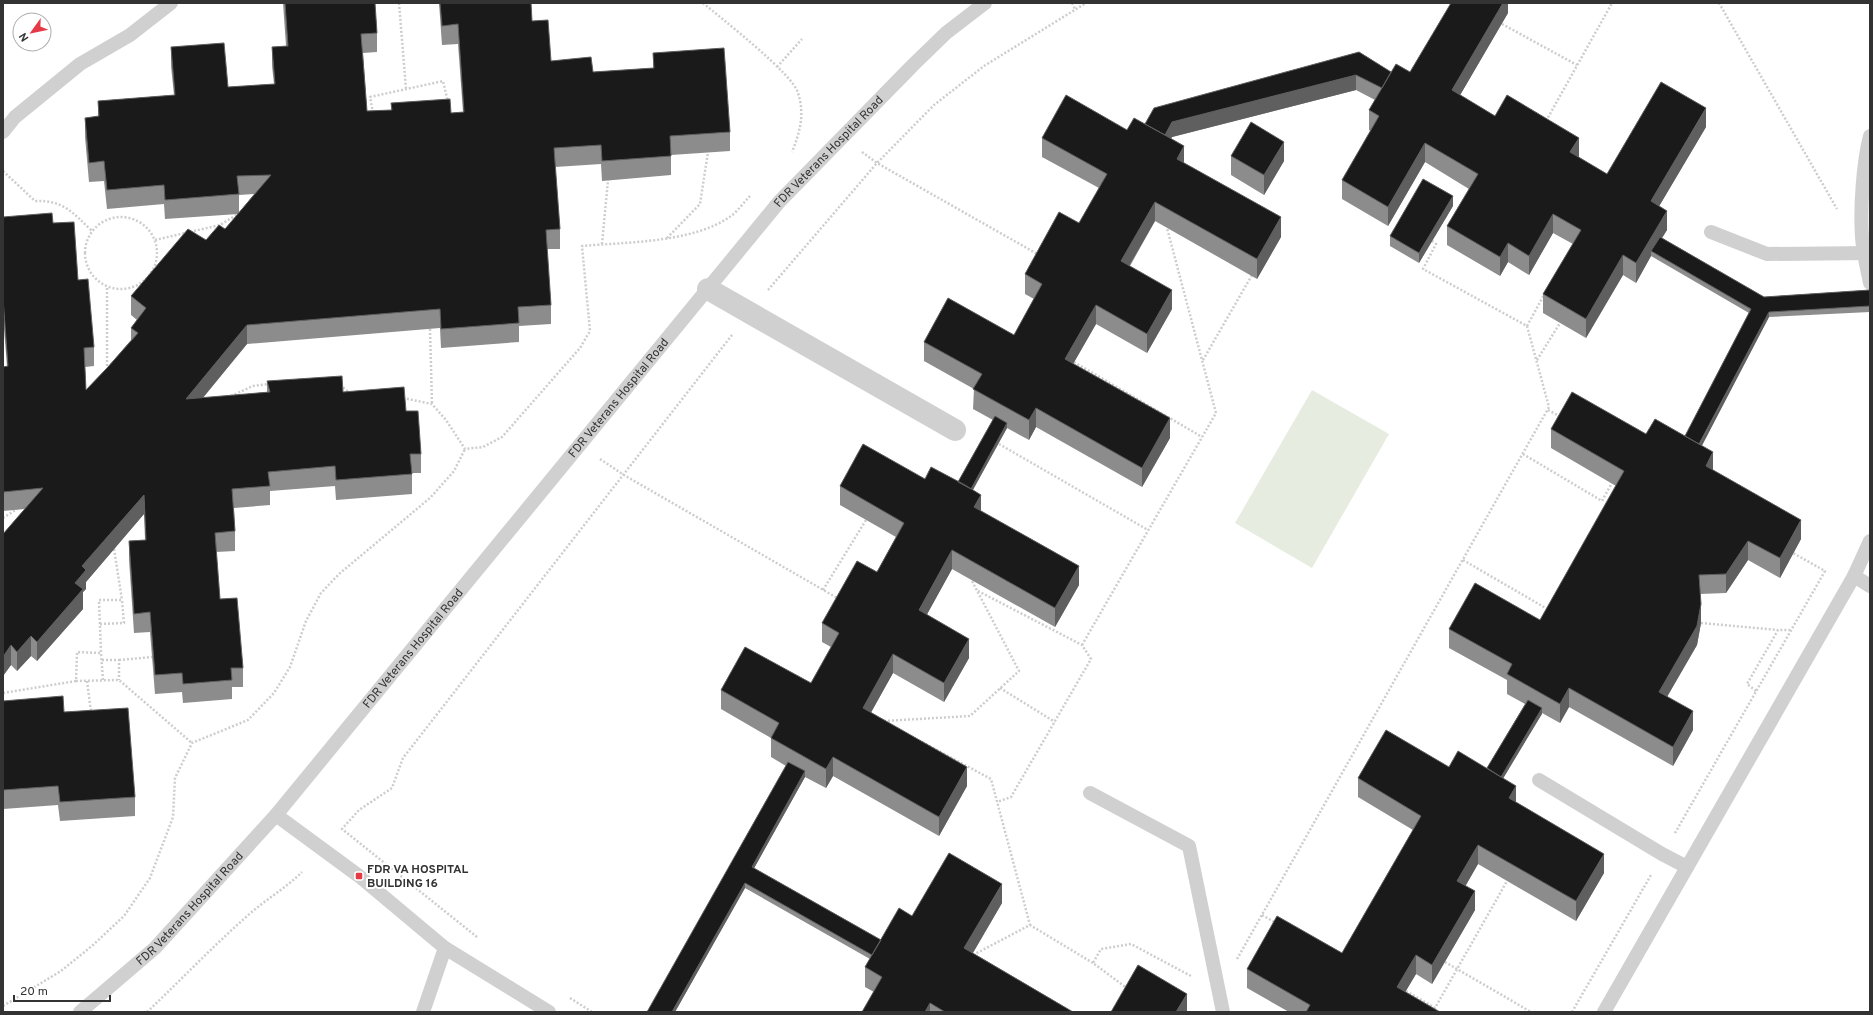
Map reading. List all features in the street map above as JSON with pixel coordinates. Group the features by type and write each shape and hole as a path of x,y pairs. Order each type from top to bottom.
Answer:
{"street":[{"path":"708,289 955,430"}],"lane":[{"path":"3,132 15,117 80,64 130,35 171,3"},
{"name":"FDR Veterans Hospital Road","path":"80,1012 155,948 276,815 779,202 946,33 985,3"},
{"path":"1870,136 1867,147 1862,237 1867,253 1870,283"},
{"path":"1711,232 1767,254 1867,253"},
{"path":"1604,1012 1854,576 1870,541"},
{"path":"1854,576 1870,586"},
{"path":"1539,780 1662,854 1687,867"},
{"path":"1090,793 1189,846 1223,1012"},
{"path":"276,815 359,876 445,948 549,1012"},
{"path":"423,1012 445,948"}],"path":[{"path":"399,3 406,89"},
{"path":"703,3 777,67 798,91 802,113 801,131 791,154"},
{"path":"1072,3 1075,9"},
{"path":"766,292 877,163 934,105 984,66 1086,3"},
{"path":"1543,126 1612,3"},
{"path":"1719,3 1839,214"},
{"path":"1502,24 1577,65"},
{"path":"777,67 802,39"},
{"path":"374,117 370,97 443,80 448,103"},
{"path":"859,150 877,163 1044,258"},
{"path":"667,238 700,204 708,152"},
{"path":"3,171 35,200 50,200 64,206 92,231"},
{"path":"602,244 608,180"},
{"path":"465,450 484,447 502,437 580,348 590,331 582,246 676,238 711,226 731,216 753,193"},
{"path":"155,240 220,226 239,214"},
{"path":"113,217 126,217 138,221 148,229 155,240 158,252 156,265 150,276 141,284 129,289 116,290 107,287 94,278 87,267 84,254 86,242 92,231 101,222 107,219 113,217"},
{"path":"1082,644 1216,413 1167,228"},
{"path":"1432,242 1436,244 1423,269 1527,326"},
{"path":"1203,360 1252,275"},
{"path":"107,287 107,372"},
{"path":"1093,962 1101,949 1131,944 1219,991 1548,410 1549,407 1527,326 1546,292"},
{"path":"1536,360 1560,324"},
{"path":"430,329 432,404"},
{"path":"482,941 342,829 359,810 392,788 403,758 736,330"},
{"path":"1074,362 1202,437"},
{"path":"335,380 355,396"},
{"path":"228,398 253,386 276,383"},
{"path":"398,398 432,404 446,420 465,450"},
{"path":"1548,410 1566,420"},
{"path":"999,444 1148,530"},
{"path":"3,1006 61,972 93,946 124,916 150,878 173,817 175,778 192,743 248,720 274,693 290,667 306,621 321,593 339,574 430,498 454,472 465,450"},
{"path":"1522,454 1602,501 1612,483"},
{"path":"600,459 624,475 845,602"},
{"path":"3,518 17,509"},
{"path":"823,590 866,520"},
{"path":"100,624 124,623 114,549"},
{"path":"1675,833 1825,571 1793,553"},
{"path":"1463,560 1555,613"},
{"path":"884,721 970,716 1019,671 972,581"},
{"path":"978,591 1082,644 1091,659 1011,797 997,802"},
{"path":"103,680 99,600 122,600"},
{"path":"1701,623 1791,630"},
{"path":"1756,691 1747,684 1778,630"},
{"path":"76,681 77,652 101,653"},
{"path":"102,660 152,657"},
{"path":"119,660 119,680"},
{"path":"3,693 76,681 119,680 192,743"},
{"path":"87,681 92,715"},
{"path":"1000,688 1055,722"},
{"path":"877,717 891,724"},
{"path":"918,739 991,779 1030,925 1093,962 1134,993"},
{"path":"147,1012 244,918 263,902 289,885 302,872"},
{"path":"1572,1012 1651,874"},
{"path":"1406,991 1435,1008 1507,881"},
{"path":"1262,915 1282,926"},
{"path":"971,956 1030,925"},
{"path":"1445,962 1531,1012"},
{"path":"566,996 592,1012"}],"shaded area":[{"path":"1312,390 1389,434 1312,568 1235,523"}],"building":[{"path":"285,3 375,3 377,33 361,34 367,111 392,110 391,103 450,99 451,113 464,112 458,24 442,26 440,3 531,3 532,21 548,20 551,61 591,57 593,72 654,68 653,53 724,48 730,132 670,136 671,156 602,161 601,145 554,148 560,229 546,230 551,305 518,307 519,323 441,329 440,309 247,325 186,399 270,392 267,381 342,376 343,392 404,387 406,411 418,411 421,454 410,454 412,474 336,480 335,466 268,472 270,486 232,489 235,531 215,533 220,599 237,598 243,668 231,668 232,680 183,684 182,673 155,675 150,612 134,614 129,541 146,540 144,495 82,566 86,570 75,583 83,589 37,642 31,636 17,652 11,645 3,657 3,534 43,488 3,492 3,367 8,366 3,298 3,217 52,213 53,223 74,222 78,280 88,279 94,347 84,348 86,390 138,333 131,328 146,308 131,296 188,229 206,240 219,225 225,229 271,175 237,176 239,194 165,200 164,185 107,190 104,161 89,163 85,118 99,116 98,101 175,95 171,47 224,43 228,87 275,84 272,47 288,46"},
{"path":"1451,3 1503,3 1452,90 1495,116 1507,95 1579,138 1570,152 1607,174 1661,82 1706,108 1651,201 1667,211 1636,263 1623,255 1586,319 1543,294 1581,230 1553,214 1529,256 1508,243 1500,257 1447,226 1478,174 1425,143 1388,207 1342,180 1379,116 1369,110 1396,64 1410,72"},
{"path":"1359,52 1391,72 1382,88 1356,75 1172,122 1165,135 1145,124 1154,108"},
{"path":"1066,95 1127,130 1134,118 1163,134 1184,146 1177,159 1281,217 1257,259 1155,202 1121,261 1172,290 1147,334 1096,305 1065,359 1170,418 1142,468 1036,408 1029,420 973,389 982,374 924,342 948,298 1014,335 1042,284 1025,274 1059,212 1079,223 1107,174 1042,138"},
{"path":"1251,122 1284,142 1264,175 1231,156"},
{"path":"1423,179 1453,196 1419,253 1390,236"},
{"path":"1660,237 1764,297 1870,290 1870,306 1769,312 1699,444 1685,436 1751,309 1651,251"},
{"path":"1572,392 1646,434 1655,419 1713,452 1706,466 1801,520 1780,558 1748,541 1726,574 1699,575 1701,604 1697,626 1659,692 1693,711 1673,747 1569,688 1560,704 1507,674 1512,664 1449,629 1475,583 1540,620 1624,471 1551,429"},
{"path":"995,416 1007,423 971,489 958,482"},
{"path":"863,444 925,479 931,467 965,485 981,495 974,507 1079,566 1055,608 952,550 919,610 969,639 944,683 893,654 863,708 967,767 939,817 833,757 826,769 771,738 779,723 721,690 745,647 811,683 839,633 822,623 857,561 877,572 904,523 840,486"},
{"path":"63,696 64,712 128,708 135,797 60,802 58,786 3,790 3,701"},
{"path":"1528,700 1542,708 1501,777 1487,768"},
{"path":"1386,730 1449,767 1458,751 1516,786 1509,798 1604,854 1576,901 1478,845 1457,881 1475,891 1432,965 1416,955 1397,987 1440,1012 1306,1012 1310,1005 1247,969 1277,916 1342,953 1421,816 1358,778"},
{"path":"788,762 805,771 752,867 881,940 872,955 745,883 672,1012 647,1012"},
{"path":"949,853 1002,884 964,948 1073,1012 945,1012 930,1003 925,1012 862,1012 882,977 865,967 899,908 912,916"},
{"path":"1138,965 1187,994 1176,1012 1111,1012"}],"place":[{"name":"FDR VA HOSPITAL BUILDING 16","path":"359,876"}]}
